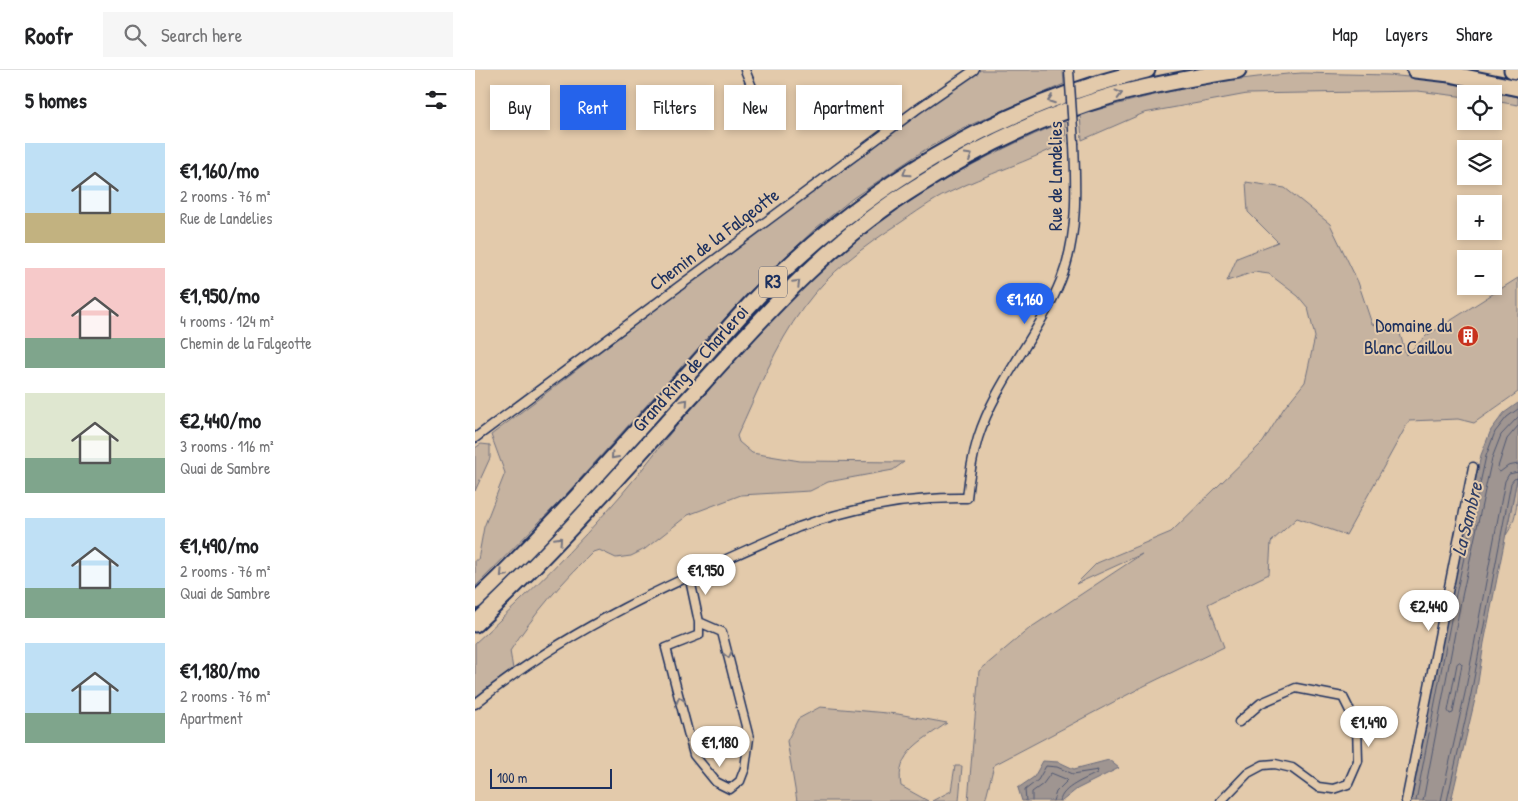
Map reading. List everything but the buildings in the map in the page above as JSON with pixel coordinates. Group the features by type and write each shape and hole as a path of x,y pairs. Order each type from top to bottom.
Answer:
{"highway":[{"name":"Grand Ring de Charleroi","path":"475,601 592,480 744,311 792,263 848,214 905,173 971,135 1038,104 1111,79 1147,70"},
{"name":"Grand Ring de Charleroi","path":"475,624 554,546 752,329 804,276 859,228 915,187 981,149 1054,117 1113,96 1179,80 1238,70"},
{"path":"1415,70 1450,74 1518,88"},
{"path":"1512,70 1518,71"}],"street":[{"path":"745,70 751,85"},
{"name":"Chemin de la Falgeotte","path":"475,438 916,110 974,70"},
{"name":"Rue de Landelies","path":"689,575 799,527 855,509 902,501 967,498 972,459 987,417 1047,308 1067,261 1074,222 1074,144 1069,70"},
{"path":"1406,801 1473,467"},
{"path":"475,704 511,676 577,632 644,596 689,575 699,622 699,635 666,648 694,755 716,782 730,789 740,781 745,768 749,738 722,632 699,622"},
{"path":"1221,801 1248,772 1263,765 1275,764 1292,768 1318,787 1333,789 1348,784 1358,761 1357,725 1343,697 1295,688 1261,703 1239,722"}],"shaded area":[{"path":"979,70 1063,70 1064,84 968,126 926,149 853,198 816,228 746,295 561,500 475,587 475,560 478,560 484,527 505,473 491,435 756,233 868,152 895,130 902,130 902,124"},
{"path":"1302,73 1388,75 1428,79 1458,85 1457,96 1418,91 1247,94 1144,113 1082,140 1080,115 1162,93 1273,75"},
{"path":"1502,94 1518,97 1518,105 1502,102"},
{"path":"1065,121 1066,142 935,200 873,241 835,272 813,295 784,338 737,436 739,442 752,453 800,461 904,462 893,470 828,482 810,491 741,495 688,515 645,549 631,556 616,558 599,550 593,552 549,599 510,651 513,669 475,698 475,643 532,590 586,534 629,486 718,377 797,294 839,255 891,214 918,196 975,163"},
{"path":"1246,182 1285,188 1330,224 1358,282 1372,324 1399,330 1406,355 1426,336 1491,295 1502,295 1502,288 1518,278 1518,392 1474,423 1458,419 1409,421 1346,535 1297,518 1271,542 1269,574 1208,604 1224,647 1144,686 994,765 985,801 968,801 979,671 1030,628 1142,554 1076,584 1097,563 1171,532 1263,442 1284,408 1305,382 1315,337 1308,308 1298,296 1269,274 1254,272 1227,281 1237,258 1278,242 1248,212"},
{"path":"481,444 490,445 490,458 475,491 475,448"},
{"path":"1518,474 1515,514 1506,535"},
{"path":"820,707 898,714 947,723 912,748 902,764 900,774 901,786 928,801 797,801 787,741 798,719"},
{"path":"955,766 962,766 959,801 932,801 951,791"}],"water":[{"name":"La Sambre","path":"1518,403 1518,474 1484,643 1476,695 1451,801 1411,801 1450,598 1481,455 1491,430 1504,413"},
{"path":"1109,760 1119,768 1077,789 1062,801 1022,801 1018,788 1034,777 1043,761 1059,762 1074,769"}],"place":[{"name":"Domaine du Blanc Caillou","path":"1468,336"}]}
